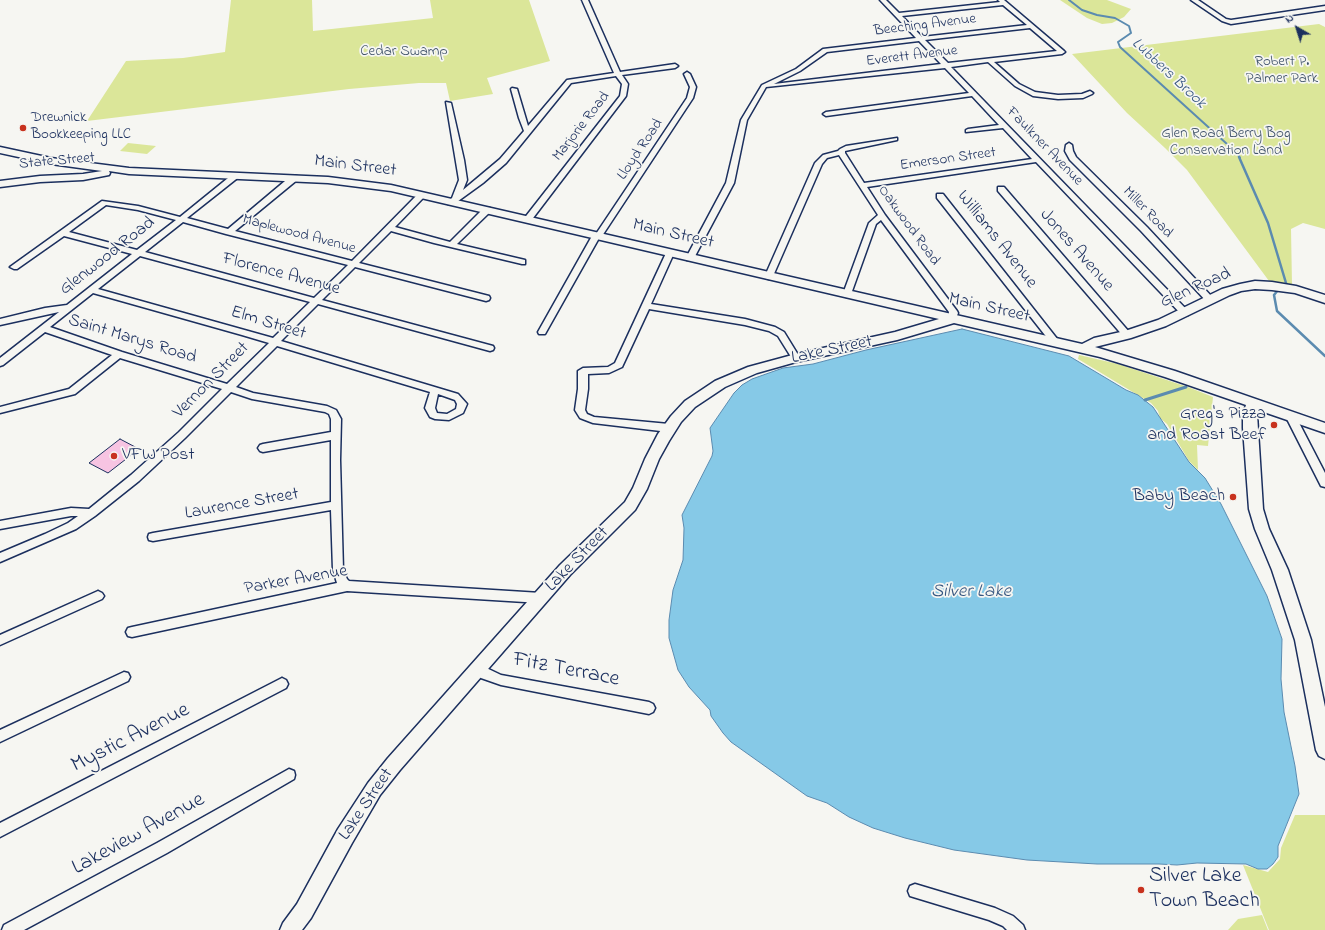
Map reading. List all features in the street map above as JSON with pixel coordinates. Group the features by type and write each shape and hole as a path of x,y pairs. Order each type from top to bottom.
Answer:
{"street":[{"name":"Marjorie Road","path":"527,220 623,96 626,87 617,73 585,0"},
{"name":"Faulkner Avenue","path":"883,0 1185,313"},
{"path":"1194,0 1229,21 1325,8"},
{"path":"897,15 1003,1 1032,26"},
{"path":"1317,9 1325,14"},
{"name":"Beeching Avenue","path":"764,86 798,70 812,62 822,52 828,50 1032,26"},
{"name":"Everett Avenue","path":"764,86 797,84 1062,52 1032,26"},
{"path":"990,61 1017,85 1033,94 1058,97 1083,96 1090,93"},
{"path":"451,202 497,167 571,80 675,66"},
{"name":"Lloyd Road","path":"542,332 597,236 690,98 693,87 687,74"},
{"path":"690,258 730,183 744,120 764,86"},
{"path":"514,89 523,122 528,131"},
{"path":"826,114 975,94"},
{"path":"448,103 463,180 458,193 451,202"},
{"path":"968,131 1005,126"},
{"path":"769,276 818,163 826,156 842,151 895,139"},
{"name":"Miller Road","path":"1069,145 1069,151 1073,158 1144,229 1210,300"},
{"name":"Main Street","path":"1,151 116,170 294,178 363,183 422,195 1085,349 1145,366 1325,428"},
{"name":"Oakwood Road","path":"842,151 882,216 954,313 952,319"},
{"name":"Emerson Street","path":"862,185 1038,160"},
{"name":"State Street","path":"0,184 40,179 91,176 116,170"},
{"name":"Glenwood Road","path":"0,363 236,176"},
{"path":"229,232 294,178"},
{"name":"Jones Avenue","path":"1001,189 1126,335"},
{"name":"Vernon Street","path":"0,558 55,534 91,513 146,469 316,302 422,195"},
{"name":"Williams Avenue","path":"940,196 1055,342"},
{"name":"Maplewood Avenue","path":"63,233 105,203 131,206 486,298"},
{"path":"452,245 487,210"},
{"path":"848,294 873,223 882,216"},
{"path":"390,228 522,262"},
{"path":"14,267 63,233"},
{"name":"Florence Avenue","path":"63,233 490,348"},
{"path":"669,428 600,421 583,416 580,410 583,389 583,371 609,370 618,366 670,253"},
{"name":"Glen Road","path":"1085,349 1095,342 1126,335 1151,327 1185,313 1232,290 1247,286 1263,285 1290,289 1325,299"},
{"name":"Elm Street","path":"91,290 435,390"},
{"path":"646,306 745,322 772,329 781,334 796,358"},
{"path":"0,322 45,311 68,308"},
{"name":"Lake Street","path":"290,930 304,911 345,836 374,789 394,764 574,561 630,506 640,489 657,448 669,428 690,404 720,384 740,375 796,358 897,336 952,319"},
{"name":"Saint Marys Road","path":"43,328 119,354 252,396 276,402 328,409 335,415 336,435"},
{"path":"0,410 72,392 119,354"},
{"path":"1253,404 1250,414 1250,428 1256,509 1262,529 1280,570 1304,640 1325,750"},
{"path":"1291,417 1325,483"},
{"path":"263,448 336,435 335,460 338,570 342,582 347,586"},
{"name":"Laurence Street","path":"153,537 336,505"},
{"path":"0,525 70,512 91,513"},
{"name":"Parker Avenue","path":"132,632 347,586 541,598"},
{"path":"0,640 98,596"},
{"name":"Fitz Terrace","path":"478,669 485,674 501,680 649,708"},
{"path":"0,736 124,677"},
{"name":"Mystic Avenue","path":"0,830 282,684"},
{"name":"Lakeview Avenue","path":"9,930 162,848 289,775"},
{"path":"915,891 990,912 1008,921 1018,930"}],"green space":[{"name":"Cedar Swamp","path":"231,0 312,0 313,31 433,18 430,0 529,0 550,61 487,78 493,94 450,101 446,83 419,83 349,89 87,121 126,61 183,58 225,52"},
{"path":"1060,0 1107,0 1131,9 1124,17 1112,23 1102,24 1087,18"},
{"name":"Glen Road Berry Bog Conservation Land","path":"1319,24 1325,27 1325,229 1303,223 1291,229 1292,285 1269,281 1187,170 1127,113 1072,54"},
{"path":"128,143 156,146 147,154 120,151"},
{"path":"1079,355 1118,364 1188,387 1213,397 1208,446 1197,445 1198,470 1189,461 1167,424 1160,418 1158,411 1151,403 1078,359"},
{"path":"1295,815 1325,815 1325,930 1269,930 1243,865 1268,872 1280,859 1281,848"},
{"path":"1262,915 1268,930 1228,930 1238,919"}],"water":[{"name":"Silver Lake","path":"962,329 1069,356 1126,390 1138,395 1153,407 1189,462 1205,478 1221,504 1267,596 1282,639 1281,679 1284,712 1299,794 1278,846 1278,857 1267,869 1258,869 1246,864 1097,864 1027,860 954,850 905,838 873,828 849,817 827,803 807,796 731,742 711,716 710,710 689,687 678,670 669,638 669,620 673,590 683,560 684,528 682,515 712,456 713,451 710,428 734,393 742,385 752,379 783,368 813,364 866,350"}],"building":[{"name":"VFW Post","path":"120,439 139,449 108,473 89,463"}],"waterway":[{"name":"Lubbers Brook","path":"1069,0 1082,10 1097,15 1115,18 1129,26 1131,33 1118,42 1120,47 1238,154 1240,158"},
{"name":"Lubbers Brook","path":"1239,157 1268,223 1286,283"},
{"name":"Lubbers Brook","path":"1278,290 1274,295 1277,311 1325,356"},
{"path":"1145,400 1186,387"}],"place":[{"name":"Drewnick Bookkeeping LLC","path":"23,128"},
{"name":"Greg's Pizza and Roast Beef","path":"1274,425"},
{"name":"VFW Post","path":"114,456"},
{"name":"Baby Beach","path":"1233,497"},
{"name":"Silver Lake Town Beach","path":"1141,890"}],"park label":[{"name":"Robert P. Palmer Park","path":"1282,72"}]}
